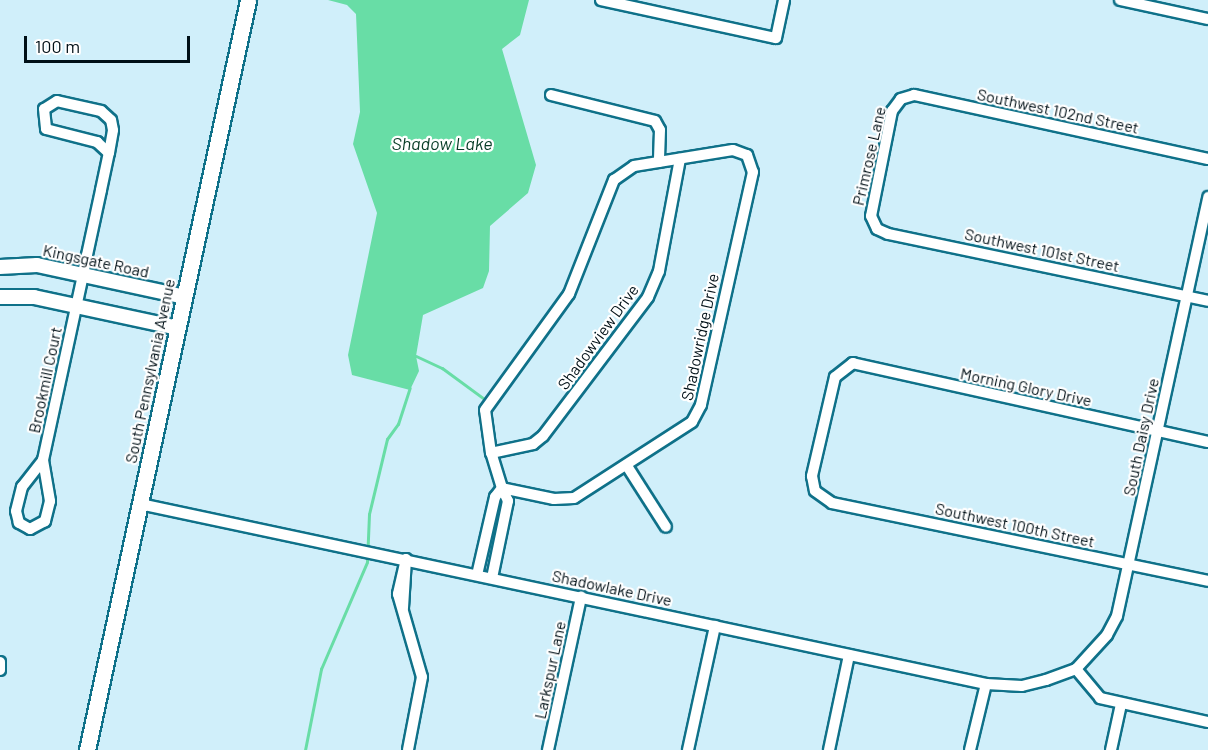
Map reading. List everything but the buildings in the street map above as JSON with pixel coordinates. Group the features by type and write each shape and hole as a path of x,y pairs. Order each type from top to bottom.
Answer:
{"main road":[{"name":"South Pennsylvania Avenue","path":"87,750 248,0"}],"street":[{"path":"601,0 777,38 784,0"},
{"path":"1120,0 1208,19"},
{"path":"551,95 655,121 660,130 658,162"},
{"name":"Southwest 102nd Street","path":"901,99 921,96 1208,159"},
{"name":"Primrose Lane","path":"873,223 871,208 892,111 901,99"},
{"name":"Brookmill Court","path":"43,460 22,487 16,511 19,524 30,529 45,521 50,501 43,460 109,153 113,124 106,113 57,101 44,109 46,129 97,142 109,153"},
{"name":"Shadowridge Drive","path":"502,488 568,500 627,466 689,425 699,412 753,172 747,155 733,150 680,159"},
{"path":"492,578 508,501 491,453 485,420 487,405 569,294 618,175 634,166 680,159"},
{"name":"Shadowview Drive","path":"491,453 533,444 543,436 648,297 659,271 680,159"},
{"name":"South Daisy Drive","path":"1076,669 1112,627 1129,565 1208,197"},
{"name":"Southwest 101st Street","path":"873,223 888,234 1208,301"},
{"name":"Kingsgate Road","path":"0,267 37,265 185,297"},
{"path":"0,297 34,297 178,328"},
{"name":"Morning Glory Drive","path":"818,495 812,476 833,382 840,369 861,364 1208,442"},
{"path":"627,466 666,527"},
{"path":"477,575 495,497 502,488"},
{"name":"Southwest 100th Street","path":"818,495 832,503 1208,581"},
{"name":"Shadowlake Drive","path":"140,504 986,684 1022,686 1076,669"},
{"path":"406,559 398,586 422,667 408,750"},
{"name":"Larkspur Lane","path":"548,750 581,597"},
{"path":"688,750 715,626"},
{"path":"829,750 849,655"},
{"path":"0,662 0,670"},
{"path":"1076,669 1096,695 1121,704 1208,722"},
{"path":"970,750 986,684"},
{"path":"1111,750 1121,704"}],"water":[{"name":"Shadow Lake","path":"328,0 529,0 520,35 502,49 536,165 528,193 490,226 489,271 483,288 423,315 416,356 419,371 410,390 352,375 348,355 377,213 353,144 360,112 356,14 347,5"}],"waterway":[{"path":"416,356 442,368 487,401"},
{"path":"305,750 321,669 367,562 369,514 387,439 398,424 410,388"}]}
